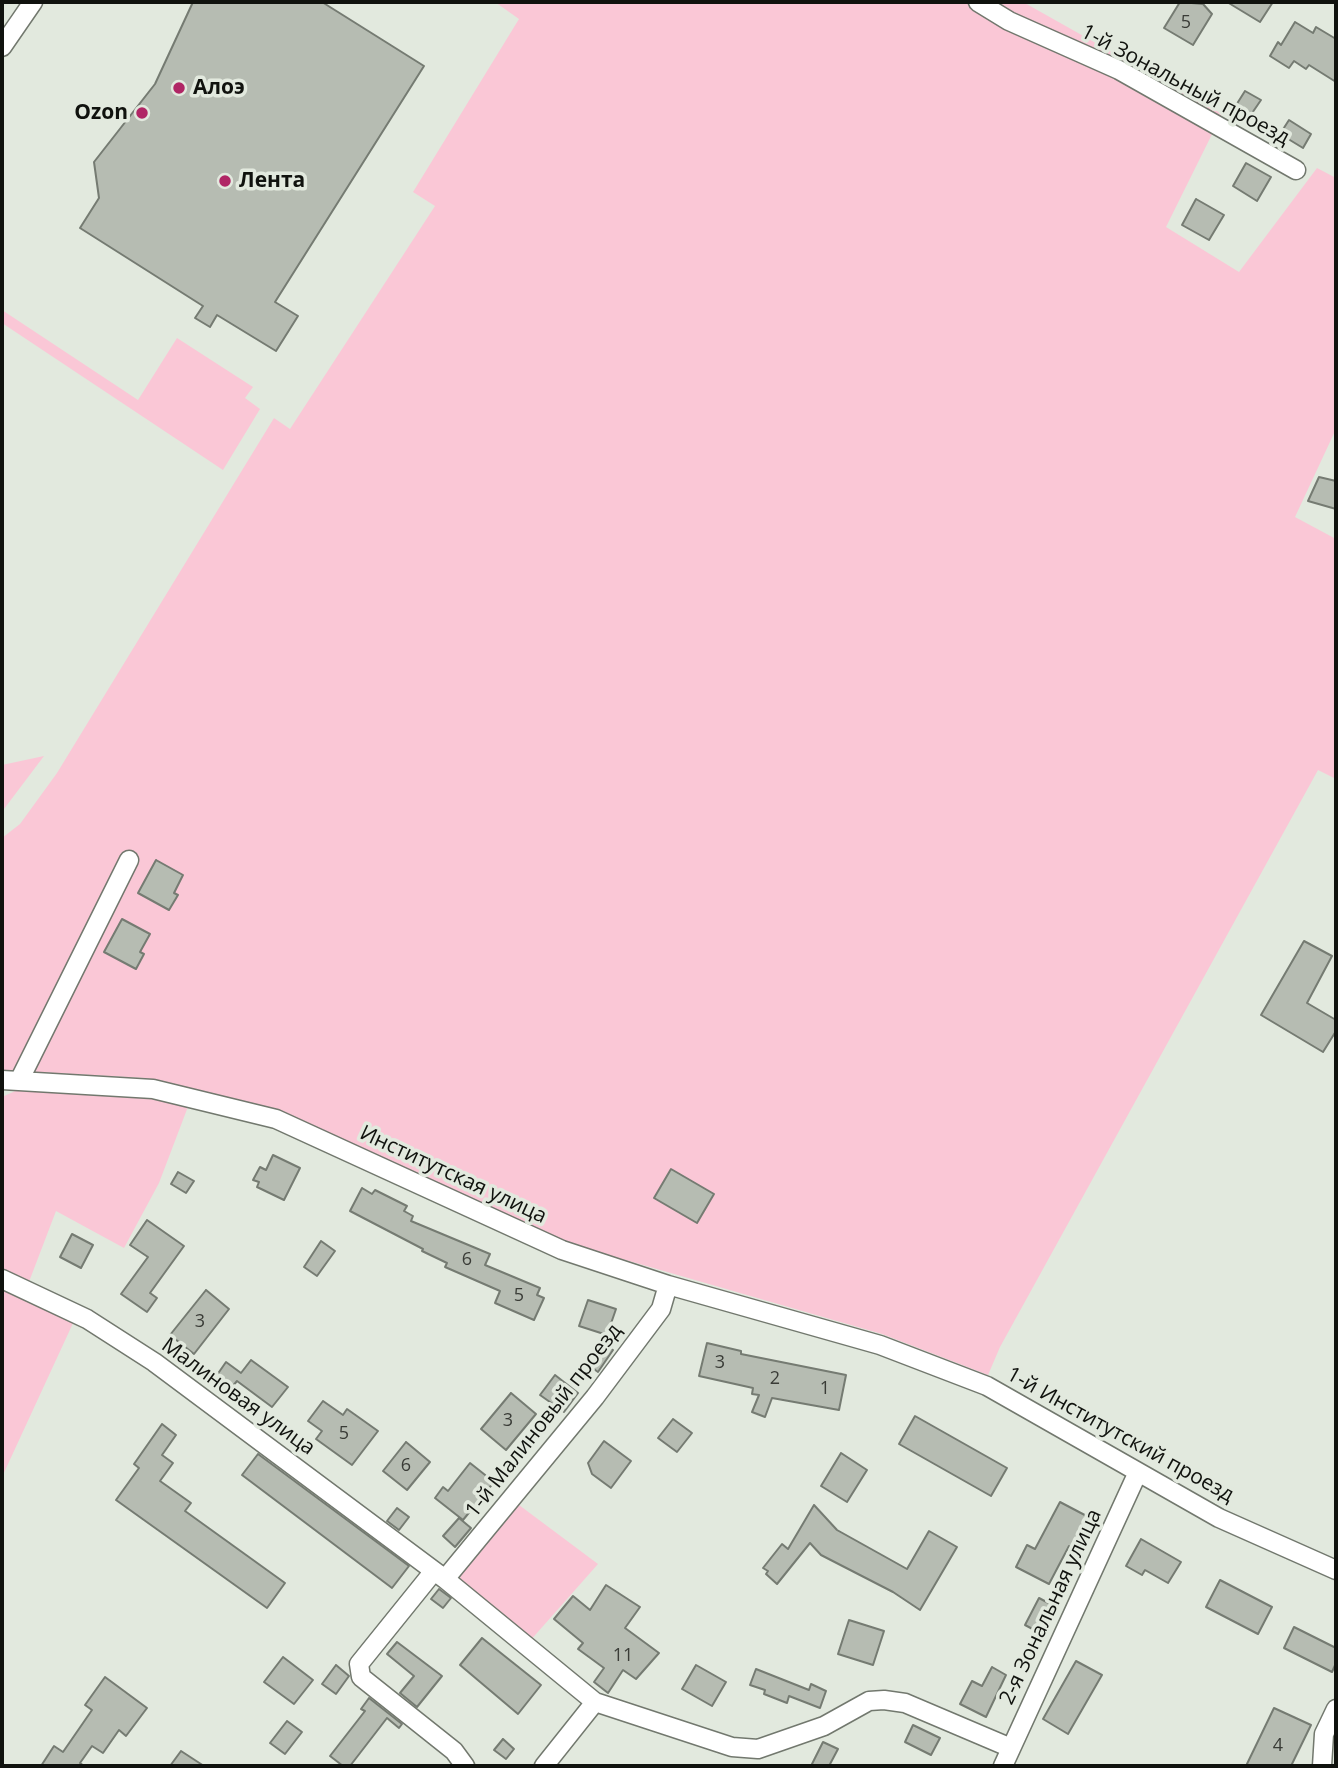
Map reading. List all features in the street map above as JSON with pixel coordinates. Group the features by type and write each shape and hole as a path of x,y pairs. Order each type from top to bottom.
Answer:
{"street":[{"path":"2,47 33,2"},
{"name":"1-й Зональный проезд","path":"978,2 1009,21 1119,70 1296,170"},
{"path":"20,1079 130,860"},
{"name":"Институтская улица","path":"2,1080 153,1089 276,1119 562,1250 668,1285 880,1345"},
{"name":"Малиновая улица","path":"2,1279 87,1319 153,1362 439,1575 595,1702 732,1747 758,1749 824,1726 869,1702 884,1700 905,1703 1008,1760"},
{"name":"1-й Малиновый проезд","path":"439,1575 595,1397 661,1309 668,1285"},
{"name":"1-й Институтский проезд","path":"880,1345 987,1386 1219,1518 1336,1570"},
{"name":"2-я Зональная улица","path":"1008,1760 1138,1472"},
{"path":"439,1575 359,1664 361,1677 454,1751 465,1766"},
{"path":"544,1766 595,1702"},
{"path":"1322,1766 1324,1734 1336,1709"}],"shaded area":[{"path":"495,2 1023,2 1222,114 1166,227 1239,272 1317,168 1336,178 1336,429 1295,517 1336,539 1336,779 1318,770 1000,1347 988,1375 882,1334 553,1239 283,1113 145,1078 2,1070 2,838 20,824 57,773 274,418 290,429 435,206 413,192 519,19"},
{"path":"2,310 138,400 177,338 253,387 245,398 260,409 223,470 2,323"},
{"path":"44,756 4,809 2,811 2,765"},
{"path":"22,1088 153,1097 189,1104 159,1183 124,1248 56,1211 27,1287 2,1274 2,1097"},
{"path":"2,1286 74,1321 2,1477"},
{"path":"515,1502 598,1564 529,1642 464,1587 460,1578 462,1570"}],"building":[{"name":"Лента","path":"193,2 322,2 424,66 275,302 298,316 276,351 217,315 210,327 195,318 203,306 80,228 99,198 94,162 155,84"},
{"path":"1180,2 1203,4 1212,14 1193,45 1164,28"},
{"path":"1227,2 1273,2 1260,22"},
{"path":"1295,22 1313,33 1316,27 1336,39 1336,82 1309,65 1306,69 1294,61 1289,68 1270,56 1278,42 1281,45"},
{"path":"1245,91 1261,100 1248,119 1233,110"},
{"path":"1289,120 1311,134 1303,148 1280,134"},
{"path":"1246,163 1271,177 1257,201 1233,186"},
{"path":"1196,199 1224,215 1209,240 1182,225"},
{"path":"1319,477 1336,481 1336,509 1308,501"},
{"path":"156,860 183,875 174,893 178,895 169,910 138,893"},
{"path":"122,919 150,934 140,952 144,954 136,969 104,952"},
{"path":"1304,941 1332,956 1307,1003 1336,1020 1336,1031 1323,1052 1261,1015"},
{"path":"273,1155 300,1168 284,1200 257,1187 259,1182 253,1180 260,1167 266,1170"},
{"path":"671,1169 714,1194 697,1223 654,1198"},
{"path":"178,1172 194,1181 186,1193 171,1184"},
{"path":"362,1188 372,1194 375,1190 407,1206 404,1211 413,1216 411,1221 490,1254 485,1265 540,1288 537,1295 544,1298 534,1320 495,1303 500,1291 445,1267 447,1263 350,1211"},
{"path":"147,1220 184,1246 150,1293 157,1298 147,1312 121,1294 148,1257 130,1245"},
{"path":"72,1234 93,1245 81,1268 60,1257"},
{"path":"321,1241 335,1251 317,1276 304,1267"},
{"path":"206,1290 229,1309 194,1354 170,1335"},
{"path":"588,1300 616,1309 607,1335 579,1326"},
{"path":"600,1341 613,1350 598,1372 584,1362"},
{"path":"707,1343 741,1351 741,1354 846,1375 839,1410 772,1398 765,1417 752,1412 759,1395 752,1394 753,1388 699,1376"},
{"path":"251,1360 288,1387 272,1407 237,1381 232,1387 217,1375 226,1362 241,1373"},
{"path":"555,1375 578,1393 564,1412 540,1395"},
{"path":"511,1393 536,1414 506,1450 481,1429"},
{"path":"323,1401 343,1415 347,1409 378,1431 352,1465 316,1439 322,1431 308,1421"},
{"path":"915,1416 1007,1468 991,1496 899,1444"},
{"path":"673,1419 692,1433 677,1452 658,1438"},
{"path":"162,1424 176,1435 162,1455 173,1463 160,1481 191,1503 185,1511 285,1583 267,1608 116,1500 139,1468 134,1464"},
{"path":"604,1441 631,1461 611,1488 592,1474 588,1463"},
{"path":"406,1442 430,1462 407,1490 383,1471"},
{"path":"841,1453 867,1470 847,1502 821,1486"},
{"path":"258,1454 409,1566 392,1588 242,1475"},
{"path":"470,1463 494,1482 463,1520 435,1498 443,1487 448,1491"},
{"path":"1060,1502 1098,1522 1081,1553 1069,1546 1049,1584 1016,1567 1027,1545 1035,1549"},
{"path":"814,1505 837,1530 907,1569 929,1531 957,1547 920,1610 893,1592 821,1555 810,1543 777,1584 766,1574 768,1571 763,1568 782,1544 788,1549"},
{"path":"397,1508 409,1517 399,1530 387,1521"},
{"path":"459,1518 471,1528 455,1547 443,1536"},
{"path":"1141,1539 1181,1562 1168,1583 1145,1570 1142,1575 1126,1566"},
{"path":"1220,1580 1272,1607 1258,1634 1206,1607"},
{"path":"606,1585 640,1607 625,1628 659,1653 636,1679 623,1670 608,1693 594,1682 604,1668 578,1649 583,1643 554,1619 573,1596 590,1610"},
{"path":"439,1589 451,1598 443,1608 431,1599"},
{"path":"1039,1598 1054,1606 1040,1633 1025,1625"},
{"path":"849,1620 884,1631 873,1665 838,1654"},
{"path":"1294,1627 1336,1648 1336,1663 1332,1672 1284,1648"},
{"path":"482,1638 541,1685 518,1714 460,1665"},
{"path":"397,1642 442,1676 417,1707 400,1693 414,1676 387,1654"},
{"path":"283,1657 313,1680 294,1704 264,1682"},
{"path":"1076,1661 1102,1675 1068,1734 1043,1719"},
{"path":"336,1665 349,1676 336,1694 322,1684"},
{"path":"696,1665 726,1682 712,1706 682,1689"},
{"path":"992,1667 1006,1675 986,1717 960,1704 972,1681 982,1686"},
{"path":"756,1669 809,1690 811,1684 826,1691 820,1708 789,1696 787,1703 764,1694 765,1690 750,1685"},
{"path":"105,1677 147,1708 126,1736 119,1730 103,1753 92,1746 80,1763 84,1766 41,1766 54,1746 63,1752 92,1710 85,1705"},
{"path":"369,1698 402,1724 399,1728 387,1718 350,1766 343,1766 330,1756 365,1711 361,1709"},
{"path":"1274,1708 1311,1725 1291,1766 1246,1766"},
{"path":"287,1721 302,1732 285,1754 270,1743"},
{"path":"913,1725 940,1738 931,1755 905,1742"},
{"path":"503,1739 514,1749 506,1759 494,1750"},
{"path":"823,1742 838,1749 829,1766 811,1766"},
{"path":"181,1751 204,1766 170,1766"}],"place":[{"name":"Алоэ","path":"179,88"},
{"name":"Ozon","path":"142,113"},
{"name":"Лента","path":"225,181"}]}
